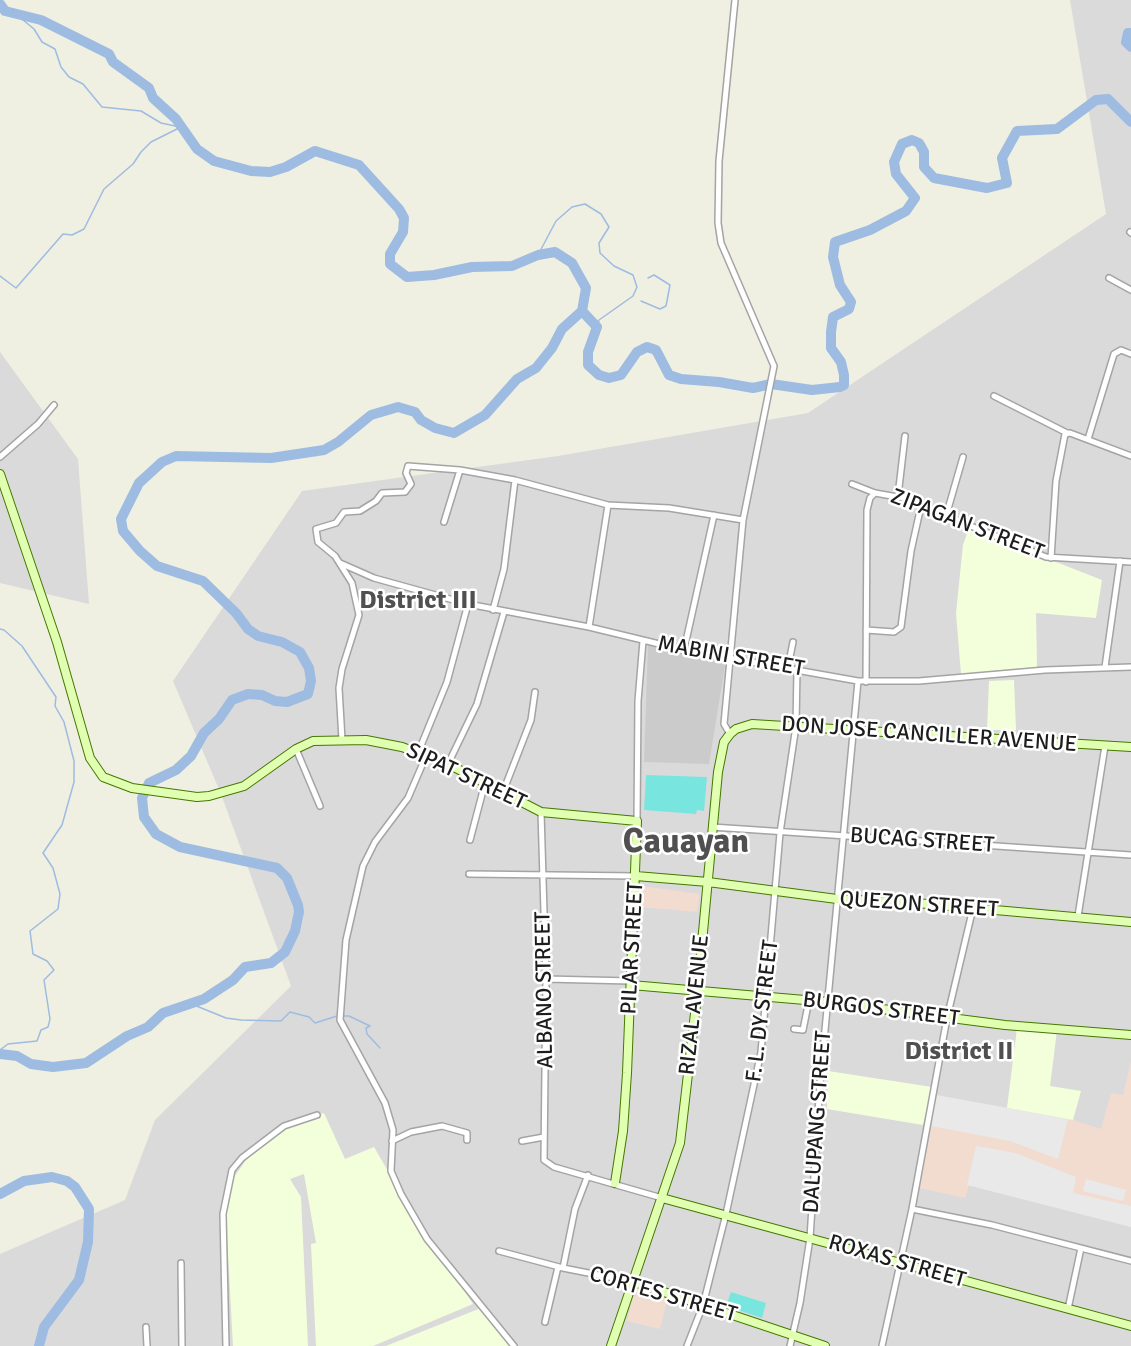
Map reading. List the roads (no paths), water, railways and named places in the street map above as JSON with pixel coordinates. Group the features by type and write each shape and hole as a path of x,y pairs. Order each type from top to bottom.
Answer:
{"street":[{"path":"730,734 724,724 743,520 772,378 772,359 721,243 718,223 719,161 735,0"},
{"path":"1109,278 1131,290"},
{"path":"1088,439 1113,354 1121,350 1131,354"},
{"path":"994,396 1067,433 1131,456"},
{"path":"0,457 38,424 54,405"},
{"path":"1050,558 1060,454 1062,441 1067,433"},
{"path":"898,496 905,436"},
{"path":"946,516 963,457"},
{"path":"342,740 339,688 342,669 359,615 352,583 340,563 318,542 316,529 336,523 344,512 360,510 376,501 382,493 405,492 411,484 406,473 408,466 460,470 515,480 608,506 669,508 743,520"},
{"path":"444,522 460,470"},
{"name":"SIPAT STREET","path":"0,474 57,642 93,764 103,777 132,788 197,796 231,791 258,778 296,749 313,741 385,742 448,764 542,812 638,821"},
{"path":"493,610 504,569 515,480"},
{"name":"ZIPAGAN STREET","path":"852,484 875,493 898,496 1050,558 1131,561"},
{"path":"866,682 867,510 870,498 875,493"},
{"path":"589,627 608,506"},
{"path":"866,630 894,632 901,627 911,551 921,506"},
{"path":"684,650 714,515"},
{"path":"1105,667 1120,561"},
{"name":"MABINI STREET","path":"340,563 374,578 493,610 589,627 684,650 858,681 1131,667"},
{"path":"468,604 447,682 408,798 375,842 363,866 346,940 340,1012 343,1028 385,1103 393,1130 391,1171 405,1202 427,1239 514,1346"},
{"path":"448,764 477,704 504,612"},
{"name":"PILAR STREET","path":"615,1183 623,1131 631,983 638,821 638,701 643,641"},
{"path":"788,667 793,642"},
{"name":"F. L. DY STREET","path":"687,1346 703,1305 760,1062 780,833 796,726 797,669"},
{"name":"DALUPANG STREET","path":"790,1346 794,1335 810,1238 842,836 855,730 858,681"},
{"path":"503,792 531,720 535,692"},
{"name":"DON JOSE CANCILLER AVENUE","path":"730,734 736,729 752,724 1131,747"},
{"name":"RIZAL AVENUE","path":"611,1346 680,1143 720,754 730,734"},
{"path":"1078,916 1105,746"},
{"path":"296,749 320,806"},
{"path":"470,840 485,783"},
{"name":"ALBANO STREET","path":"542,812 546,979 543,1157 550,1166 588,1175"},
{"name":"BUCAG STREET","path":"712,828 1131,855"},
{"path":"468,874 636,876"},
{"name":"QUEZON STREET","path":"636,876 708,882 837,898 1131,922"},
{"path":"882,1346 912,1209 947,1018 973,908"},
{"path":"546,979 631,983"},
{"name":"BURGOS STREET","path":"631,983 765,998 828,1002 947,1018 1131,1035"},
{"path":"794,1029 802,1030 808,1000"},
{"path":"226,1346 223,1214 232,1170 242,1158 284,1126 317,1114"},
{"path":"392,1141 411,1132 442,1126 467,1132 467,1140"},
{"path":"522,1141 544,1137"},
{"path":"545,1322 575,1209 588,1175 662,1198"},
{"name":"ROXAS STREET","path":"662,1198 1131,1326"},
{"path":"912,1209 992,1225 1131,1261"},
{"path":"1068,1309 1081,1248"},
{"name":"CORTES STREET","path":"500,1251 561,1267 634,1282 825,1346"},
{"path":"182,1263 183,1346"},
{"path":"146,1327 147,1346"}],"waterway":[{"path":"0,4 5,11 41,20 109,54 113,62 149,88 153,98 176,119 197,149 214,161 251,171 270,172 286,167 315,151 359,165 399,209 404,218 403,232 390,254 390,264 407,277 434,275 472,267 512,266 538,255 555,252 572,263 586,288 582,311 562,329 552,348 536,368 517,379 485,415 454,433 435,428 421,420 415,412 398,407 371,415 338,442 324,450 271,458 176,456 162,462 139,483 121,519 123,531 140,551 157,566 203,581 236,613 248,629 258,636 282,642 300,652 309,668 311,681 308,694 287,702 275,701 262,695 248,694 232,700 219,719 204,733 191,756 176,770 149,783 142,798 144,817 156,834 180,847 277,868 287,878 298,905 295,931 285,952 271,963 245,967 233,980 204,999 163,1013 148,1027 127,1036 86,1063 53,1067 31,1064 17,1056 0,1054"},
{"path":"17,15 34,29 42,42 55,49 61,67 69,77 83,84 102,107 141,111 161,123 180,127"},
{"path":"1131,33 1128,33 1126,42 1131,47"},
{"path":"582,311 597,327 588,352 588,365 599,375 609,378 621,375 637,352 647,347 656,350 669,375 681,379 753,388 771,384 812,390 840,387 844,385 844,375 841,362 831,348 831,332 833,317 849,309 851,302 840,285 833,257 835,242 870,230 906,211 915,198 896,174 894,162 902,144 912,140 919,143 924,152 924,167 934,178 987,188 1007,183 1002,158 1017,131 1057,129 1096,100 1108,99 1131,122"},
{"path":"0,276 16,288 63,234 72,235 84,229 104,189 133,164 151,142 181,127"},
{"path":"538,255 556,221 572,207 585,204 601,214 609,227 599,243 600,253 614,266 633,275 637,287 633,296 599,320 597,327"},
{"path":"641,301 660,309 666,306 670,285 654,275 648,278"},
{"path":"0,629 22,646 56,697 55,706 64,722 74,761 74,782 62,825 43,853 53,868 60,894 58,909 30,931 33,954 47,961 54,970 44,980 50,1019 48,1027 41,1030 37,1041 8,1044 0,1050"},
{"path":"194,1005 226,1018 241,1020 281,1021 290,1012 309,1017 315,1023 337,1016"},
{"path":"342,1016 349,1016 370,1026 366,1028 367,1034 380,1048"},
{"path":"0,1194 24,1181 52,1177 67,1181 75,1187 89,1209 88,1242 79,1280 44,1327 39,1346"}],"district":[{"name":"District III","path":"418,601"},
{"name":"Cauayan","path":"686,843"},
{"name":"District II","path":"959,1052"}]}
